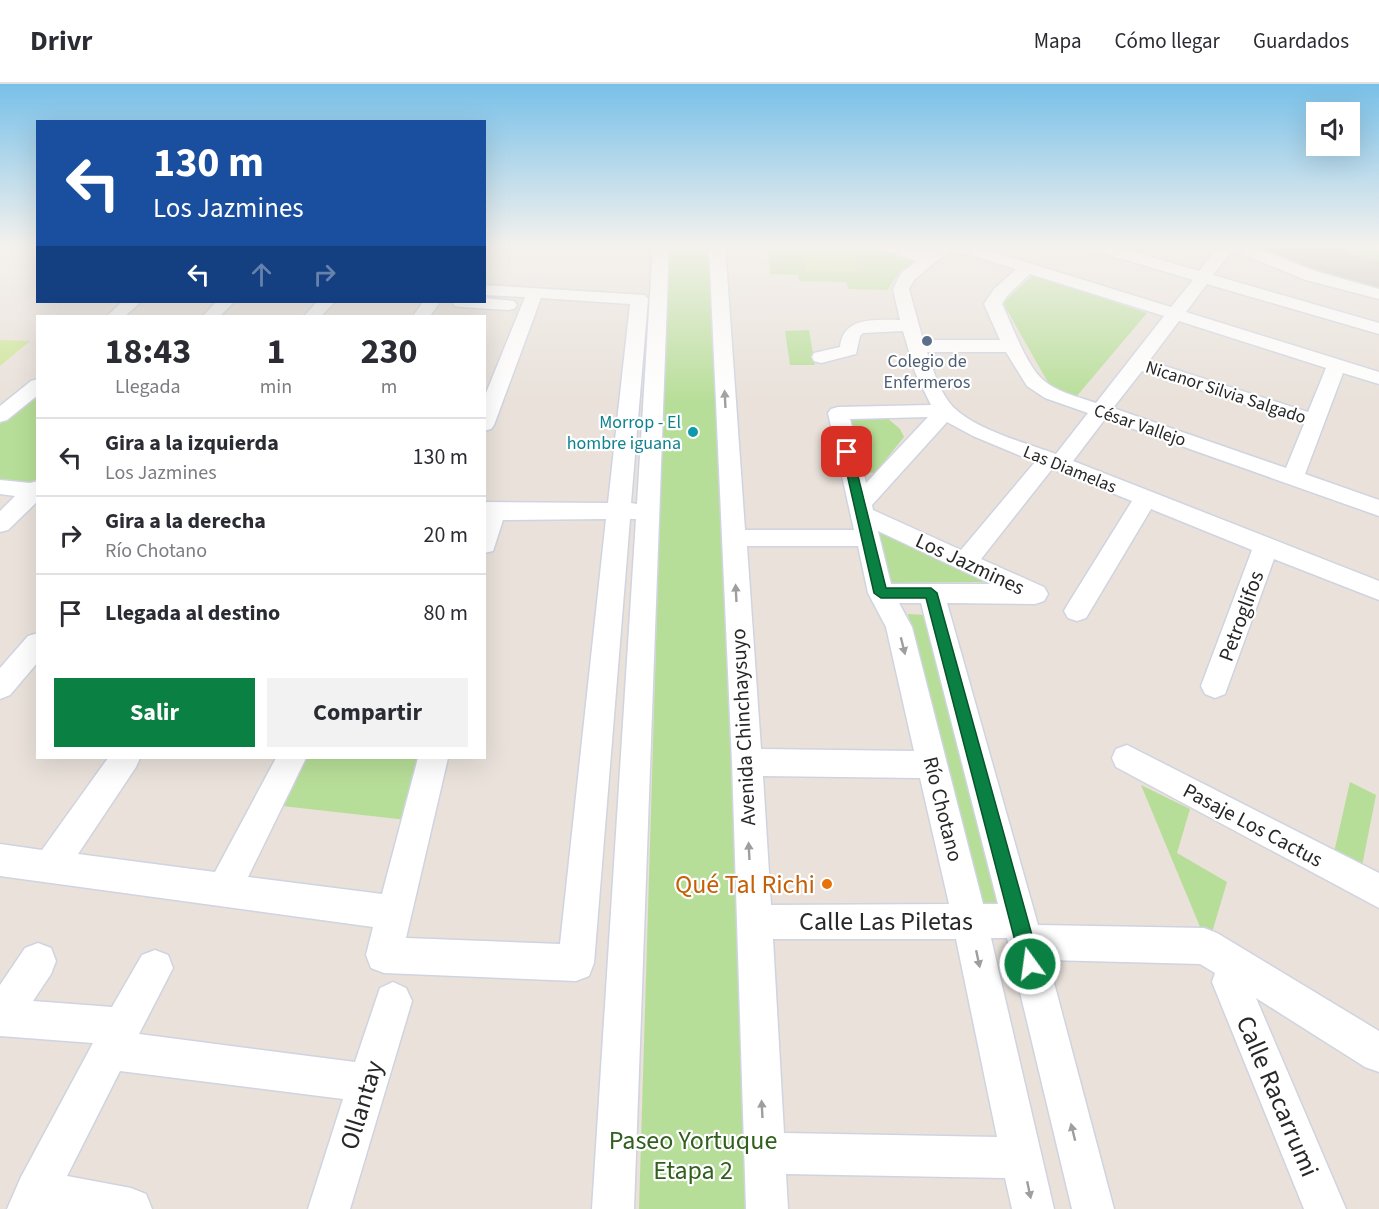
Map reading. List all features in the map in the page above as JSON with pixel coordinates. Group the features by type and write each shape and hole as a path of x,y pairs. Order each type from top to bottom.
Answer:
{"street":[{"path":"520,298 532,300"},
{"path":"433,759 384,955 576,963 633,511 655,298"},
{"name":"Avenida Chinchaysuyo","path":"720,298 747,762 767,1209"},
{"name":"Las Diamelas","path":"903,298 909,326 936,398 945,411 966,425 1145,499 1379,591"},
{"name":"César Vallejo","path":"997,298 993,304 1012,346 1034,382 1052,394 1379,508"},
{"path":"1122,298 1379,378"},
{"path":"965,562 1101,411 1188,298"},
{"path":"1270,298 1379,329"},
{"path":"486,301 639,299 613,1209"},
{"path":"486,421 532,300"},
{"path":"116,315 131,303"},
{"path":"212,315 224,303"},
{"path":"313,315 325,303"},
{"path":"821,357 849,350 851,333 856,329 872,326 909,326"},
{"path":"916,346 1012,346"},
{"name":"Nicanor Silvia Salgado","path":"1137,363 1315,421"},
{"path":"1293,478 1337,365"},
{"path":"0,416 36,387"},
{"path":"860,509 945,411"},
{"name":"Río Chotano","path":"945,411 838,413 881,593 898,627 931,760 970,921 1033,1209"},
{"path":"0,487 36,489"},
{"path":"0,524 36,489"},
{"path":"1077,611 1145,499"},
{"name":"Los Jazmines","path":"860,509 1035,594 881,593"},
{"path":"486,531 489,511 633,511"},
{"path":"733,538 867,538"},
{"name":"Petroglifos","path":"1215,686 1266,546"},
{"name":"Río Chotano","path":"931,593 1022,931 1093,1209"},
{"path":"0,687 36,645"},
{"path":"747,762 931,760 975,755"},
{"name":"Pasaje Los Cactus","path":"1127,758 1378,882"},
{"path":"50,867 124,759"},
{"path":"224,890 290,759"},
{"path":"0,860 395,913"},
{"name":"Calle Las Piletas","path":"753,922 970,921 1022,931 1204,946 1379,1053"},
{"path":"38,961 0,1017 368,1083"},
{"path":"131,1209 32,1200 155,968"},
{"name":"Calle Racarrumi","path":"1230,982 1325,1209"},
{"name":"Ollantay","path":"329,1209 393,1001"},
{"path":"764,1153 1022,1158"}],"green space":[{"name":"Paseo Yortuque Etapa 2","path":"666,298 713,298 748,1209 639,1209"},
{"path":"1009,298 1100,298 1147,313 1076,397 1050,386 1003,303"},
{"path":"809,330 815,365 790,365 785,331"},
{"path":"0,340 30,341 0,366"},
{"path":"36,392 36,483 33,485 0,482 0,424"},
{"path":"886,417 900,429 904,437 875,473 863,472 847,418"},
{"path":"885,529 983,575 983,582 889,583 878,532"},
{"path":"908,614 925,615 1001,906 972,900"},
{"path":"296,759 422,759 407,820 273,805"},
{"path":"1350,782 1376,795 1361,871 1333,857"},
{"path":"1141,785 1190,809 1177,853 1227,882 1208,946"}],"place":[{"name":"Colegio de Enfermeros","path":"927,341"},
{"name":"Morrop - El hombre iguana","path":"693,432"},
{"name":"Qué Tal Richi","path":"827,884"}],"route":[{"path":"847,452 881,593 931,593 1030,964"}]}
